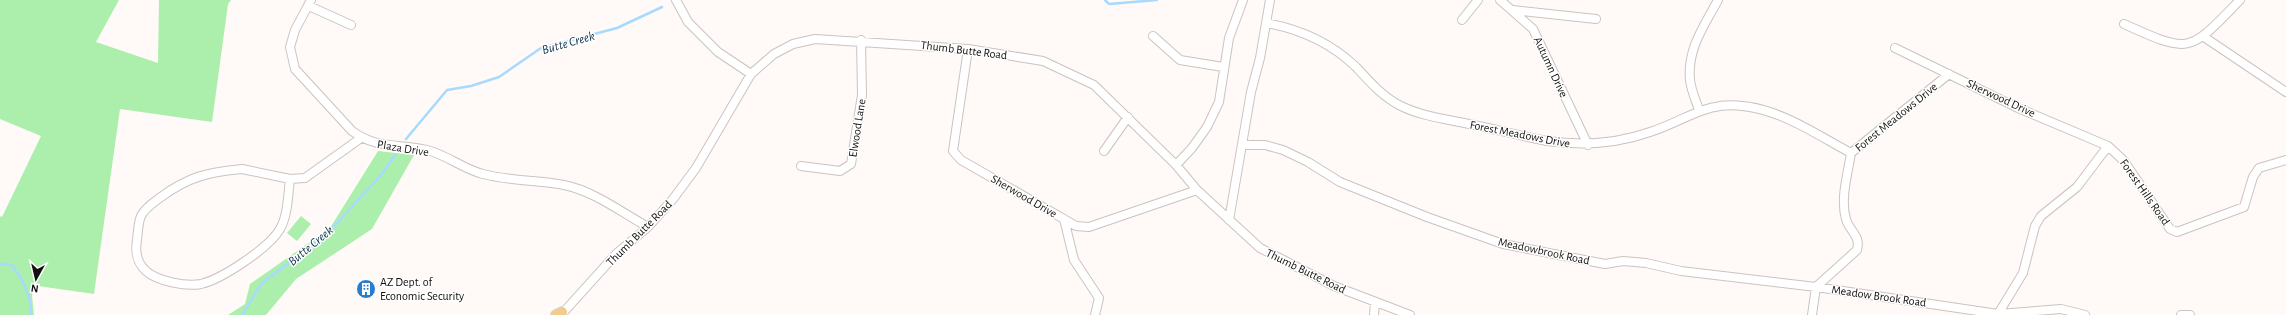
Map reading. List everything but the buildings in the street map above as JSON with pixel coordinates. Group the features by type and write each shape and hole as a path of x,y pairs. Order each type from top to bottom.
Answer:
{"street":[{"path":"676,0 688,22 713,47 751,74"},
{"path":"1176,165 1192,148 1207,128 1219,102 1223,68 1229,38 1243,0"},
{"path":"1229,220 1270,0"},
{"path":"1462,20 1478,0"},
{"name":"Autumn Drive","path":"1500,0 1533,29 1588,145"},
{"path":"1699,110 1690,82 1690,65 1695,40 1718,0"},
{"path":"2124,24 2163,42 2176,45 2195,42 2204,37 2240,0"},
{"path":"310,3 351,25"},
{"name":"Plaza Drive","path":"310,3 295,30 290,47 295,69 352,131 361,138 373,143 426,150 441,155 469,170 484,175 565,185 593,195 648,227"},
{"path":"1513,10 1596,18"},
{"name":"Forest Meadows Drive","path":"1266,23 1308,34 1329,46 1355,66 1370,82 1399,105 1428,115 1545,140 1588,145 1602,144 1647,134 1699,110 1727,105 1749,106 1769,111 1801,126 1851,153 1949,74"},
{"path":"1154,36 1180,60 1223,68"},
{"path":"2204,37 2286,92"},
{"name":"Thumb Butte Road","path":"560,314 578,297 617,253 648,227 674,199 696,168 751,74 774,54 793,44 815,39 861,40 968,49 1043,61 1094,85 1176,165 1198,190 1260,248 1291,266 1334,286 1410,315"},
{"name":"Elwood Lane","path":"801,166 840,171 851,164 862,95 861,40"},
{"name":"Sherwood Drive","path":"1895,48 2018,108 2108,146"},
{"name":"Sherwood Drive","path":"968,49 953,151 961,160 1076,226 1089,227 1198,190"},
{"path":"1104,151 1128,117"},
{"path":"290,179 283,224 276,235 267,244 211,281 191,284 166,280 149,274 138,260 136,248 139,222 143,214 148,207 185,180 217,171 242,169 290,179 306,178 361,138"},
{"name":"Meadowbrook Road","path":"1242,145 1265,145 1283,150 1308,162 1340,182 1426,217 1503,244 1605,264 1623,261 1646,263 1681,271 1816,287"},
{"path":"1998,314 2023,273 2035,226 2041,216 2077,188 2108,146"},
{"name":"Forest Hills Road","path":"2108,146 2124,161 2170,229 2177,232 2244,207 2253,177 2259,168 2286,160"},
{"path":"1812,315 1816,287 1857,250 1859,244 1858,237 1846,220 1844,202 1851,153"},
{"path":"1064,218 1074,260 1098,298 1095,315"},
{"name":"Meadow Brook Road","path":"1816,287 1998,314 2061,309 2086,315"},
{"path":"1374,315 1375,302"},
{"path":"2181,315 2190,315"}],"green space":[{"path":"0,0 119,0 96,42 158,63 159,0 231,0 228,4 212,122 120,109 94,294 31,285 34,315 0,315 0,216 2,217 41,136 0,119"},
{"path":"378,151 414,155 372,229 296,279 266,315 228,315 245,304 250,284 330,228"},
{"path":"301,216 311,224 297,241 287,233"}],"waterway":[{"name":"Butte Creek","path":"1105,0 1109,4 1157,0"},
{"name":"Butte Creek","path":"406,139 447,90 471,86 499,77 541,48 617,28 662,7"},
{"name":"Butte Creek","path":"242,315 262,283 326,235 381,175 395,155"},
{"name":"Butte Creek","path":"0,264 10,264 18,274 28,294 31,315"}],"place":[{"name":"AZ Dept. of Economic Security","path":"366,289"}]}
